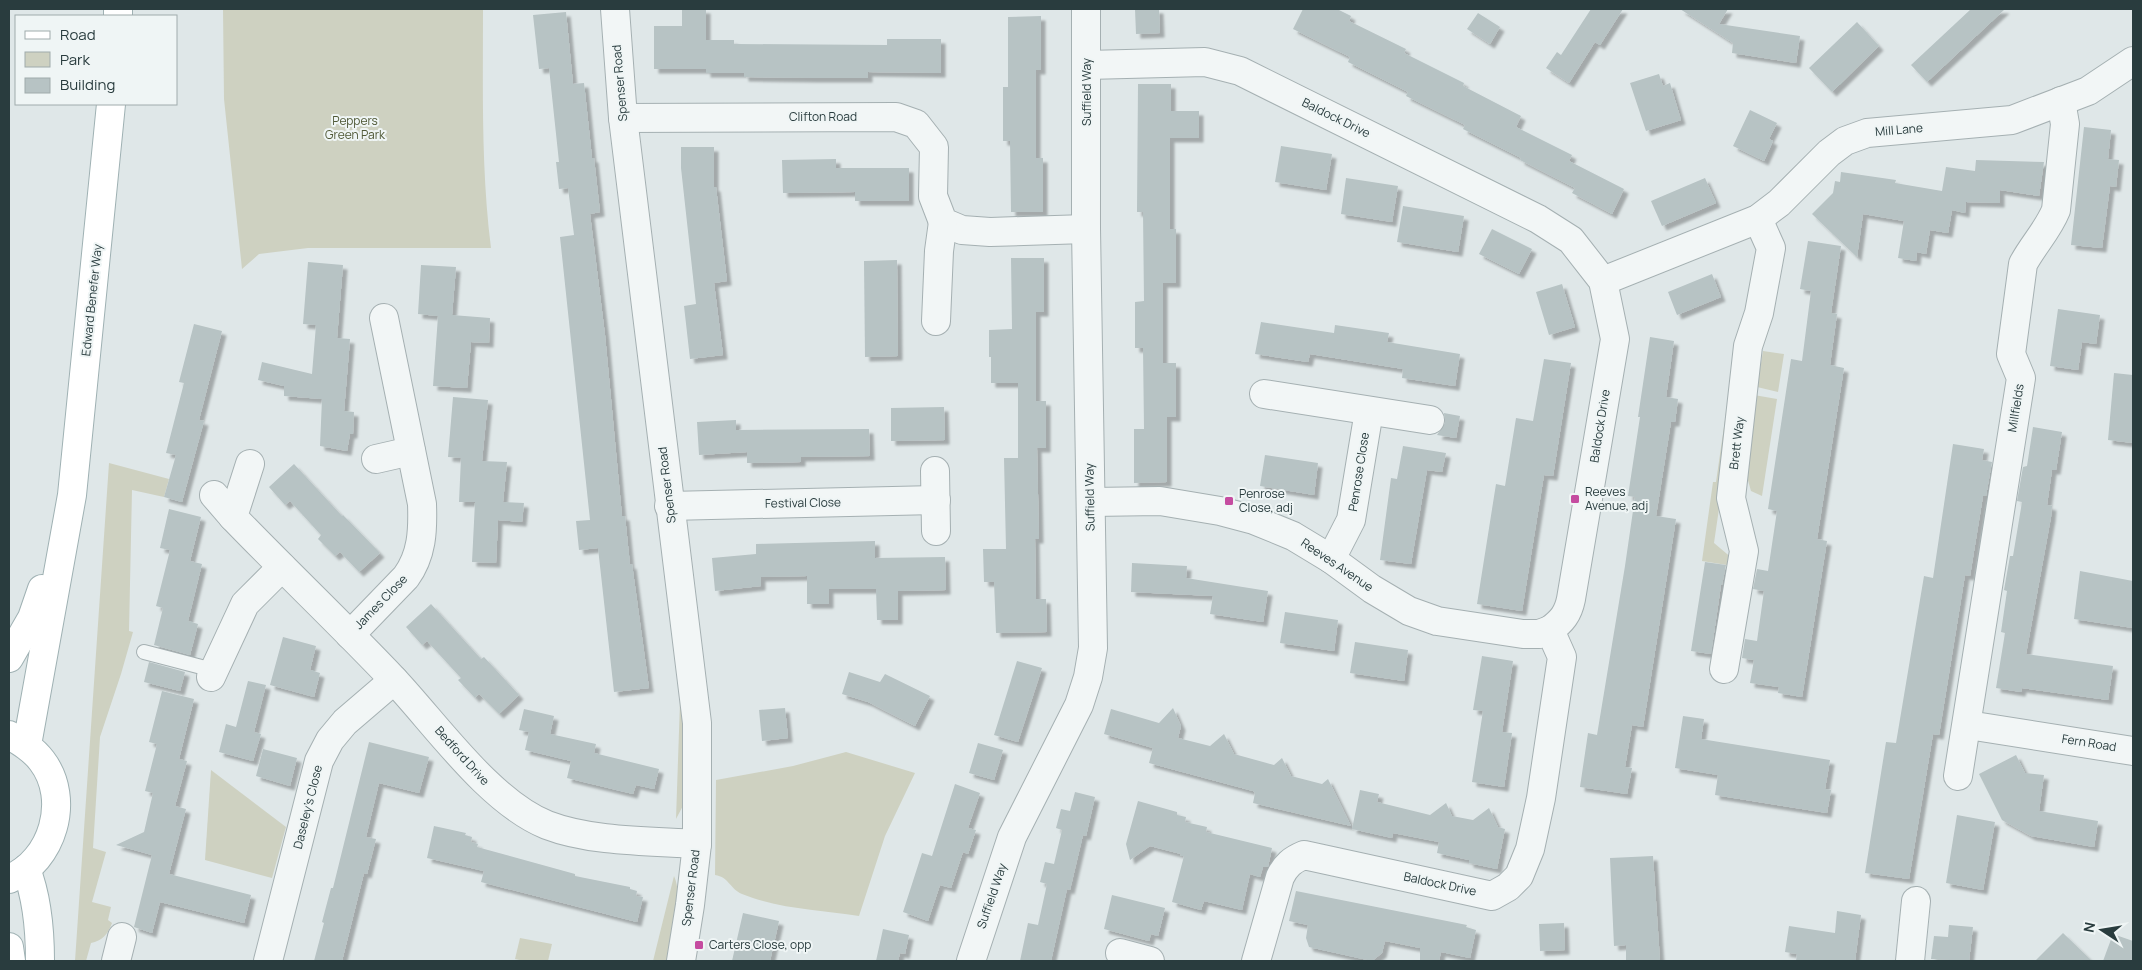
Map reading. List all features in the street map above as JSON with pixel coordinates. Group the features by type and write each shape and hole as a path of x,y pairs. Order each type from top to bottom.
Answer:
{"main road":[{"name":"Edward Benefer Way","path":"40,961 33,886 17,874 42,852 53,830 57,807 53,783 43,762 18,740 72,495 111,105"},
{"name":"Edward Benefer Way","path":"9,658 32,618 72,495"},
{"path":"9,947 11,961"}],"street":[{"name":"Spenser Road","path":"615,9 623,118 697,723 696,844 690,905 681,961"},
{"name":"Suffield Way","path":"971,961 1012,837 1079,705 1088,677 1093,648 1086,229 1086,9"},
{"name":"Baldock Drive","path":"1087,65 1206,62 1240,71 1538,219 1570,240 1603,281 1615,339 1571,599 1568,612 1561,622 1550,630 1562,657 1541,798 1530,849 1519,876 1508,887 1492,896 1304,855 1294,859 1285,867 1280,877 1259,957 1256,961"},
{"name":"Mill Lane","path":"1603,281 1758,219 1779,203 1829,153 1845,141 1867,133 2012,120 2088,91 2133,62"},
{"name":"Millfields","path":"1958,776 1968,725 2021,378 2011,354 2023,264 2051,223 2056,210 2065,124 2061,101"},
{"name":"Clifton Road","path":"623,118 896,117 916,124 934,147 933,196 943,222 939,251 936,321"},
{"name":"Brett Way","path":"1724,669 1744,551 1731,498 1748,346 1759,313 1771,248 1758,219"},
{"path":"943,222 962,230 990,232 1086,229"},
{"name":"James Close","path":"350,635 406,577 414,566 420,549 422,504 384,318"},
{"path":"1264,394 1430,420"},
{"name":"Penrose Close","path":"1331,559 1351,520 1369,411"},
{"path":"376,459 411,451"},
{"path":"233,516 250,464"},
{"path":"935,471 936,531"},
{"name":"Bedford Drive","path":"214,495 394,680 490,787 520,810 547,825 576,832 610,838 696,844"},
{"name":"Festival Close","path":"669,506 936,500"},
{"name":"Reeves Avenue","path":"1090,502 1160,501 1220,511 1254,520 1293,536 1331,559 1372,589 1409,612 1437,621 1523,634 1539,634 1550,630"},
{"path":"212,673 246,604 282,567"},
{"name":"Daseley's Close","path":"268,961 319,762 330,740 345,722 394,680"},
{"name":"Fern Road","path":"1968,725 2133,751"},
{"path":"1910,961 1916,901"},
{"path":"1120,953 1150,961"}],"lane":[{"path":"144,652 212,673"}],"green space":[{"name":"Peppers Green Park","path":"223,9 483,9 484,159 491,248 308,248 259,254 242,269 224,99"},
{"path":"1763,351 1784,354 1778,392 1757,387"},
{"path":"1754,395 1777,399 1762,496 1751,491 1743,463"},
{"path":"1735,399 1714,543 1733,559 1733,566 1702,561 1713,482 1716,482 1727,406"},
{"path":"109,463 169,479 164,497 132,490 129,631 133,632 100,737 93,848 106,852 92,902 111,907 108,920 112,923 104,936 98,941 91,943 86,961 75,961"},
{"path":"680,702 685,743 685,802 676,819"},
{"path":"846,752 915,773 885,836 859,916 770,903 738,892 723,878 715,875 716,780 793,766"},
{"path":"211,770 286,827 272,878 205,860"},
{"path":"674,876 677,885 678,906 669,961 653,961"},
{"path":"520,938 552,944 548,961 515,959"}],"building":[{"path":"682,9 706,9 706,40 734,40 734,44 887,45 887,39 941,39 941,73 868,72 868,78 814,78 744,77 744,73 706,73 706,69 654,69 654,26 682,26"},
{"path":"1135,9 1159,9 1160,33 1136,34"},
{"path":"1303,9 1337,9 1351,16 1349,21 1406,49 1404,53 1464,83 1463,86 1521,116 1516,127 1572,155 1569,161 1624,189 1612,214 1572,193 1575,188 1463,129 1465,125 1406,96 1408,92 1348,62 1350,57 1293,29"},
{"path":"1591,9 1623,9 1600,45 1595,42 1569,83 1546,68 1557,52 1561,55"},
{"path":"1680,9 1728,9 1719,24 1800,36 1796,63 1732,53 1733,43"},
{"path":"1971,9 2005,9 1927,82 1911,65"},
{"path":"566,12 573,84 584,83 592,158 594,158 600,212 590,214 605,335 622,516 625,516 630,565 632,564 649,688 614,692 598,548 579,550 576,521 590,520 560,237 574,235 568,188 559,189 556,162 559,162 549,68 539,69 533,15"},
{"path":"1478,13 1500,27 1490,44 1467,29"},
{"path":"1041,16 1041,70 1036,70 1036,158 1043,158 1043,212 1011,212 1010,141 1003,141 1003,87 1008,87 1008,17"},
{"path":"1857,22 1879,46 1832,92 1809,68"},
{"path":"1659,74 1663,86 1670,83 1681,120 1646,131 1630,83"},
{"path":"1138,84 1171,84 1171,111 1199,111 1199,138 1170,138 1170,229 1176,229 1176,283 1163,283 1163,363 1176,363 1176,417 1167,417 1167,482 1134,483 1134,429 1144,429 1143,348 1135,348 1135,302 1144,301 1143,212 1137,212"},
{"path":"1750,110 1777,123 1769,139 1773,141 1764,161 1733,146"},
{"path":"2084,127 2111,130 2108,159 2119,160 2116,187 2110,186 2102,248 2071,245"},
{"path":"1281,146 1332,154 1326,190 1275,182"},
{"path":"681,147 714,147 714,187 716,187 727,281 714,283 723,355 690,359 684,306 696,304 681,168"},
{"path":"836,159 836,168 909,168 909,201 855,201 855,192 783,193 782,160"},
{"path":"1976,160 2044,162 2039,196 2000,190 2000,203 1966,202 1965,213 1952,210 1948,233 1930,230 1926,254 1917,252 1916,261 1898,258 1904,221 1863,214 1857,257 1812,214 1833,193 1835,181 1840,182 1841,172 1896,180 1895,183 1942,191 1946,167 1975,171"},
{"path":"1346,178 1398,186 1392,222 1341,214"},
{"path":"1705,178 1716,203 1662,226 1651,201"},
{"path":"1403,206 1464,216 1458,252 1397,242"},
{"path":"1492,229 1532,249 1519,274 1479,254"},
{"path":"1808,241 1841,246 1831,313 1837,314 1830,365 1844,368 1817,539 1827,541 1802,697 1778,693 1779,687 1750,683 1754,660 1742,658 1745,639 1757,641 1764,591 1753,589 1757,569 1768,571 1777,511 1768,509 1791,359 1802,361 1811,291 1800,289"},
{"path":"1011,258 1044,258 1044,312 1036,312 1036,401 1046,401 1046,448 1037,448 1039,539 1035,539 1036,599 1046,599 1047,632 996,633 994,582 984,582 983,549 1006,549 1004,458 1018,458 1018,383 991,383 991,357 989,357 989,330 1012,329"},
{"path":"897,260 898,356 865,357 864,261"},
{"path":"308,262 343,265 337,338 350,339 344,411 354,412 353,434 350,434 347,451 320,446 322,399 284,396 284,386 258,380 262,362 312,374 316,325 303,324"},
{"path":"421,265 456,267 452,315 490,318 489,343 471,342 467,388 433,386 438,316 418,314"},
{"path":"1712,274 1721,297 1677,315 1668,292"},
{"path":"1562,284 1575,327 1549,335 1536,292"},
{"path":"2058,309 2100,315 2096,344 2082,342 2078,370 2050,366"},
{"path":"1261,322 1334,333 1335,325 1389,333 1387,342 1460,354 1455,386 1402,378 1403,369 1310,354 1308,362 1255,354"},
{"path":"194,324 222,331 199,420 204,421 182,502 164,497 176,455 166,453 184,383 179,382"},
{"path":"1650,337 1674,341 1666,397 1678,399 1675,422 1671,422 1656,516 1676,519 1643,727 1632,725 1625,767 1632,768 1627,794 1580,787 1588,733 1597,735 1625,566 1635,497 1628,496"},
{"path":"1544,359 1571,363 1553,476 1544,475 1522,611 1477,604 1496,484 1505,486 1516,418 1533,421"},
{"path":"2114,373 2133,375 2133,443 2108,440"},
{"path":"453,397 488,400 482,461 507,462 503,502 524,503 522,522 498,520 496,563 472,562 475,502 459,502 461,458 448,457"},
{"path":"944,407 945,440 891,441 891,408"},
{"path":"1444,413 1460,416 1456,438 1437,435 1445,423"},
{"path":"736,420 736,430 869,429 870,456 801,457 801,462 747,463 747,452 699,455 697,422"},
{"path":"2033,427 2062,432 2056,470 2052,470 2047,505 2052,506 2051,517 2026,654 2113,666 2108,700 2022,688 2021,692 1996,688 2005,633 2001,632 2007,591 2004,590 2010,556 2013,556 2022,502 2017,501 2023,467 2027,466"},
{"path":"1953,444 1984,449 1982,460 1992,462 1986,496 1983,496 1970,576 1965,575 1939,735 1933,734 1909,879 1865,873 1886,742 1896,743 1924,576 1933,578"},
{"path":"1403,446 1446,453 1442,472 1427,470 1411,564 1380,560 1391,478 1397,479"},
{"path":"1265,455 1318,463 1314,495 1260,486"},
{"path":"294,464 342,516 380,553 359,572 340,552 335,556 318,539 321,535 290,501 285,505 269,487"},
{"path":"169,509 201,517 190,561 202,564 188,621 198,624 190,655 154,645 163,608 156,606 170,550 160,548"},
{"path":"875,541 875,558 945,557 946,590 898,591 898,620 877,620 876,589 829,589 829,604 807,604 807,576 761,577 761,586 715,591 712,558 756,554 756,544"},
{"path":"1705,562 1726,565 1721,585 1711,654 1691,651"},
{"path":"1132,563 1187,566 1186,578 1268,591 1263,622 1210,614 1213,596 1131,592"},
{"path":"2080,571 2133,581 2133,628 2074,619"},
{"path":"431,604 481,659 484,657 519,695 499,714 479,694 475,698 458,680 461,678 427,641 422,645 406,627"},
{"path":"1285,612 1338,620 1334,651 1280,643"},
{"path":"283,637 316,646 310,670 320,673 314,697 270,685"},
{"path":"1355,642 1408,650 1404,681 1350,673"},
{"path":"1482,656 1513,661 1502,732 1512,733 1504,787 1472,782 1483,711 1473,710"},
{"path":"1017,661 1042,668 1018,742 994,735"},
{"path":"149,662 185,672 180,691 144,682"},
{"path":"849,672 880,682 885,674 930,696 915,726 868,702 842,694"},
{"path":"248,681 266,685 254,732 261,734 253,761 219,752 226,724 236,727"},
{"path":"162,691 194,699 179,759 187,761 175,806 186,809 169,874 251,895 244,923 160,902 152,933 134,927 152,855 116,845 144,832 153,793 145,791 157,744 149,742"},
{"path":"785,708 788,738 762,741 759,710"},
{"path":"1173,708 1181,726 1178,738 1210,746 1224,734 1234,754 1274,765 1282,758 1291,776 1322,784 1328,779 1351,826 1253,803 1255,793 1253,791 1149,763 1153,748 1104,734 1111,709 1159,723"},
{"path":"524,709 554,716 550,734 596,744 594,753 659,769 654,789 636,785 633,794 567,778 571,761 525,750 529,732 519,730"},
{"path":"1683,716 1704,719 1701,739 1830,760 1825,789 1831,790 1827,813 1715,795 1718,775 1675,768"},
{"path":"369,742 429,757 419,793 379,783 366,837 376,839 367,874 364,873 342,961 314,961 324,923 322,922 331,888 333,888"},
{"path":"978,743 1003,750 994,780 969,773"},
{"path":"263,749 297,758 290,786 256,776"},
{"path":"2016,755 2025,773 2044,775 2039,811 2098,821 2094,847 2031,836 2002,820 1979,774"},
{"path":"955,784 980,793 968,828 976,830 968,854 963,852 951,888 940,885 928,921 903,912 922,853 932,856"},
{"path":"1360,790 1379,794 1377,802 1430,815 1446,803 1452,816 1473,820 1489,808 1498,827 1505,829 1497,869 1437,853 1439,842 1393,833 1392,838 1352,829"},
{"path":"1075,792 1095,797 1086,836 1083,835 1070,890 1067,889 1051,961 1020,961 1028,923 1038,925 1047,884 1040,882 1045,862 1054,864 1062,830 1056,828 1061,809 1070,811"},
{"path":"1138,801 1177,812 1177,815 1186,817 1185,822 1207,827 1206,832 1272,848 1268,867 1263,867 1260,877 1250,874 1242,910 1204,901 1201,910 1172,902 1184,856 1180,856 1181,854 1150,846 1130,860 1126,844"},
{"path":"1957,815 1995,822 1983,890 1946,883"},
{"path":"434,826 466,833 465,835 472,837 471,842 478,844 477,847 575,874 575,876 630,887 630,889 637,891 636,896 643,897 637,922 481,882 484,871 427,858"},
{"path":"1653,856 1660,961 1626,961 1626,945 1614,946 1610,858"},
{"path":"1296,891 1467,925 1466,927 1476,930 1470,958 1441,952 1439,961 1420,961 1420,948 1385,941 1382,953 1372,961 1309,947 1306,938 1308,925 1289,921"},
{"path":"1112,895 1165,908 1158,936 1151,934 1149,941 1104,929"},
{"path":"1837,911 1861,915 1855,961 1796,961 1797,954 1785,952 1789,926 1835,933"},
{"path":"743,913 779,921 770,961 732,961"},
{"path":"1564,923 1565,950 1540,951 1539,924"},
{"path":"1949,925 1973,927 1969,961 1931,959 1934,936 1948,937"},
{"path":"883,929 909,935 905,954 900,953 898,961 876,961"},
{"path":"2063,933 2092,961 2035,961"},
{"path":"2113,934 2133,941 2131,961 2103,961"}],"place":[{"name":"Reeves Avenue, adj","path":"1575,499"},
{"name":"Penrose Close, adj","path":"1229,501"},
{"name":"Carters Close, opp","path":"699,945"}]}
